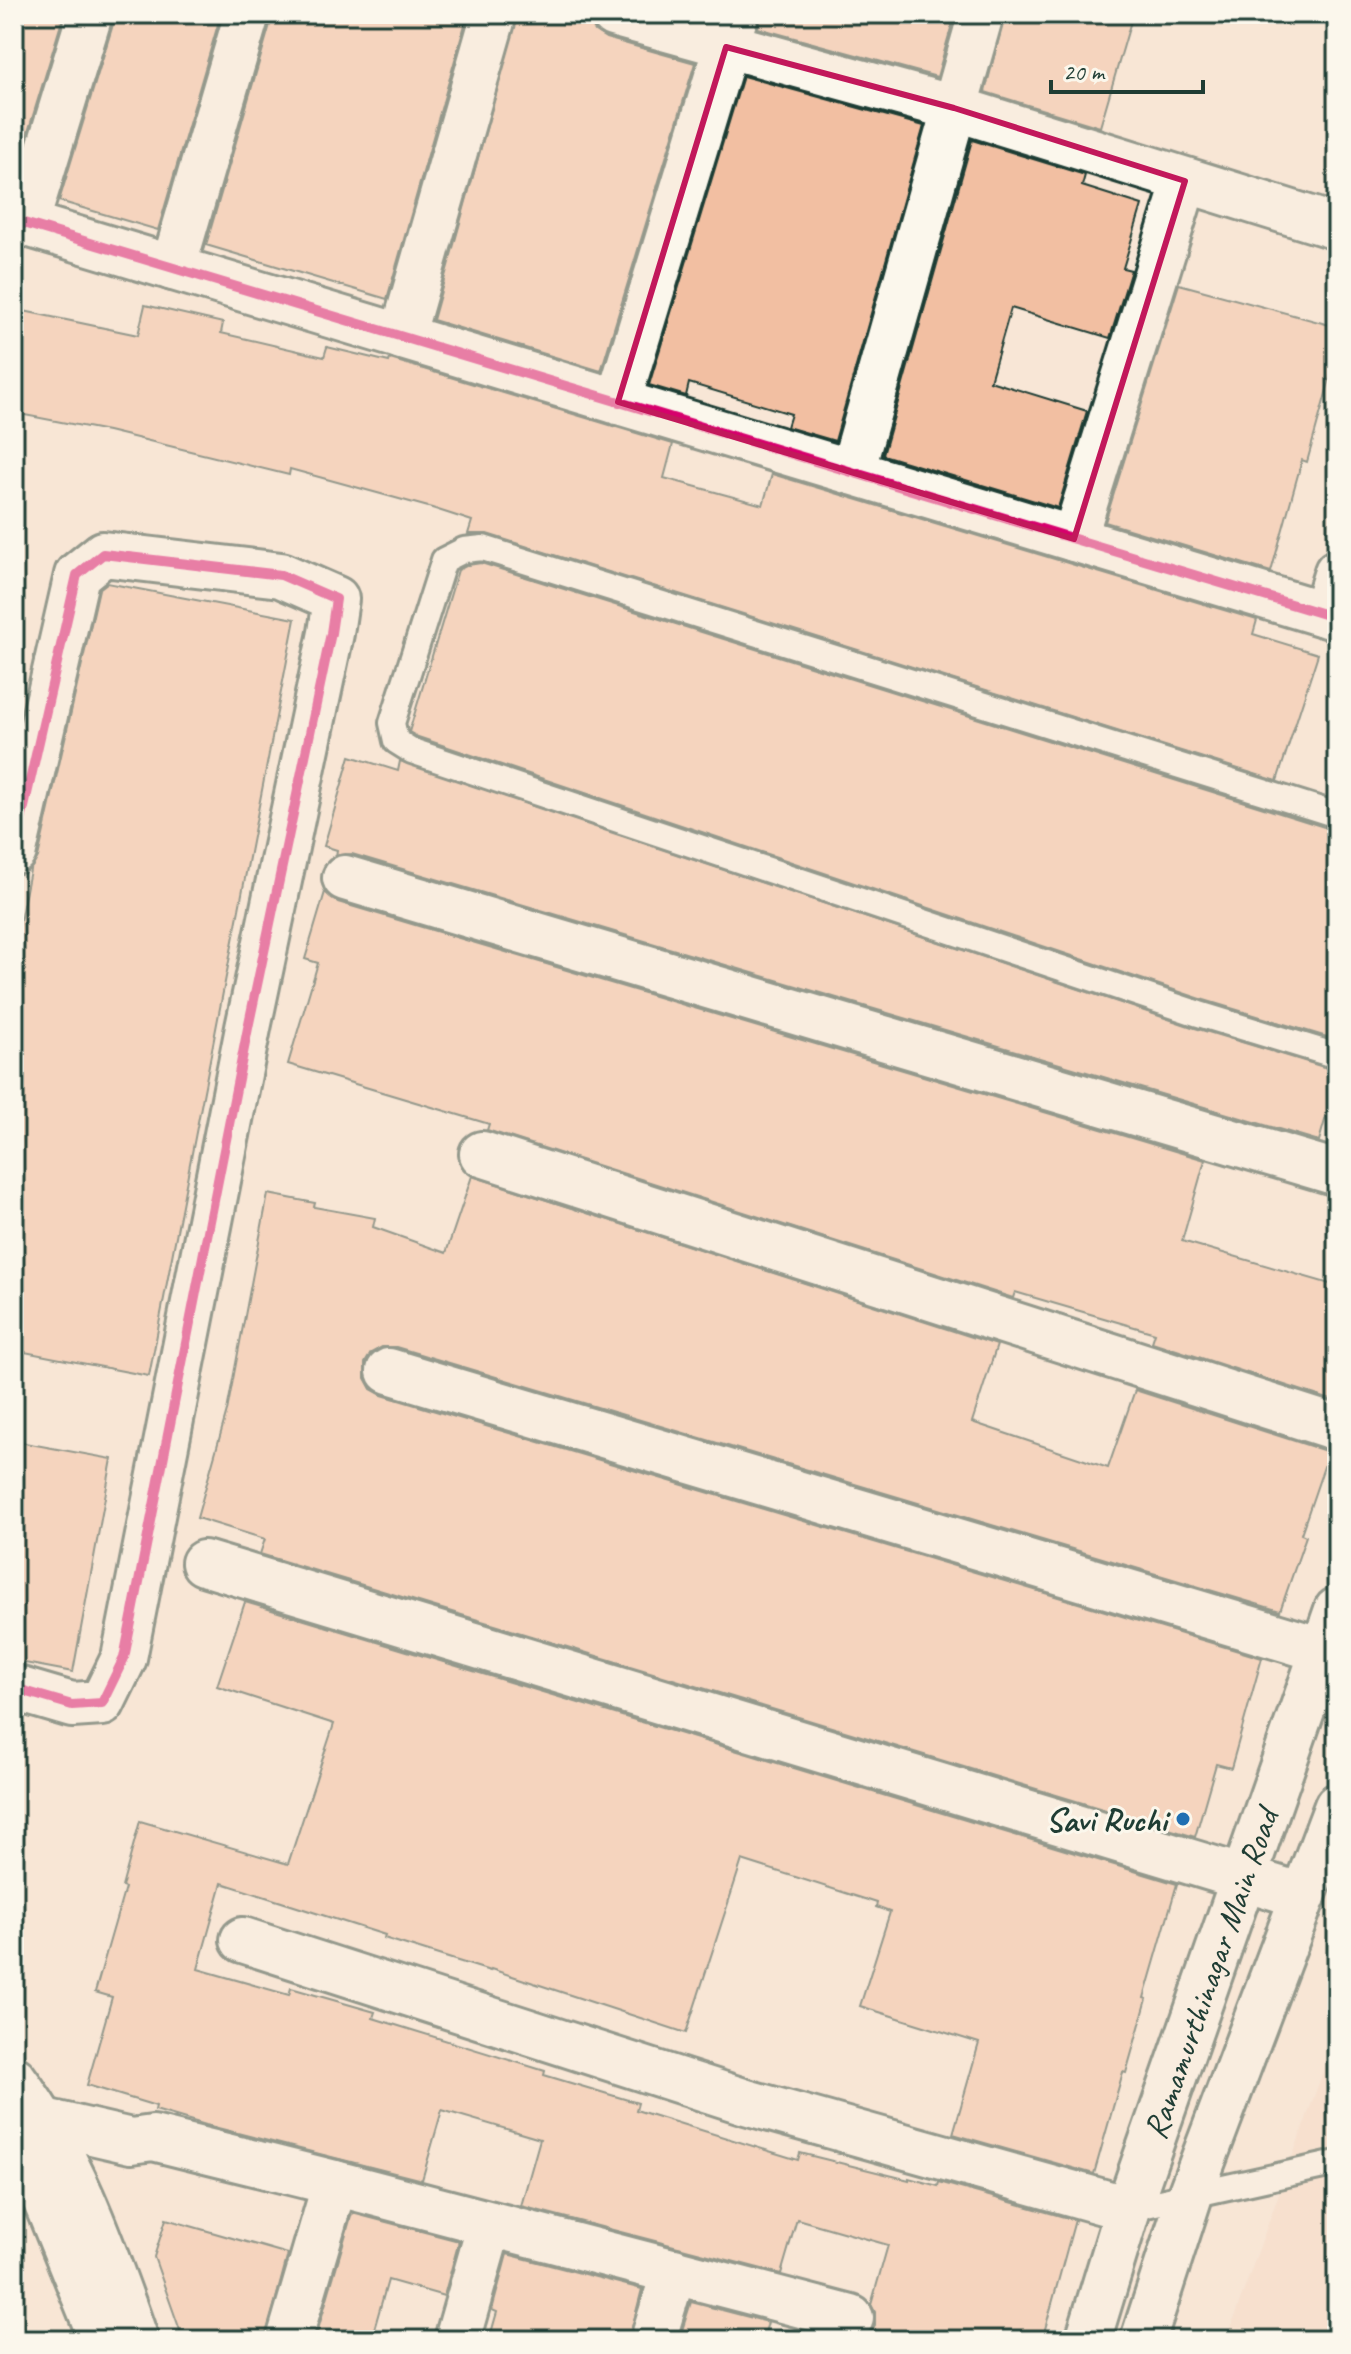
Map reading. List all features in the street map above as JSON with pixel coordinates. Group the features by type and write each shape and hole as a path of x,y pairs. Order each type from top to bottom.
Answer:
{"street":[{"path":"90,14 20,222 1330,616 1337,572"},
{"path":"173,268 247,14"},
{"path":"402,337 494,14"},
{"path":"613,14 731,30 954,108 1337,227"},
{"path":"852,472 981,14"},
{"path":"618,402 731,30"},
{"path":"1074,539 1185,181"},
{"path":"14,851 77,575 103,554 281,575 336,599 244,1044 124,1658 102,1703 72,1705 14,1688"},
{"path":"345,878 1337,1173"},
{"path":"482,1154 1337,1428"},
{"path":"389,1371 1322,1650"},
{"path":"204,1563 1303,1896"},
{"name":"Ramamurthinagar Main Road","path":"1088,2340 1128,2209 1337,1610"},
{"name":"Ramamurthinagar Main Road","path":"1143,2340 1190,2195 1337,1806"},
{"path":"243,1940 746,2102 1128,2209"},
{"path":"14,2079 27,2096 27,2134 40,2187 102,2340"},
{"path":"27,2134 131,2141 153,2138 674,2271 846,2330"},
{"path":"27,2134 75,2181 136,2340"},
{"path":"289,2340 335,2183"},
{"path":"457,2340 490,2224"},
{"path":"653,2340 674,2271"}],"lane":[{"path":"1337,815 483,548 464,550 444,560 392,723 396,741 412,751 1184,1009 1337,1056"},
{"path":"1128,2209 1337,2163"}],"highlighted area":[{"path":"726,47 954,108 1185,181 1074,539 618,402"}],"shaded area":[{"path":"1337,2050 1337,2340 1226,2340 1329,2055"}],"building":[{"path":"14,14 64,14 14,178"},
{"path":"114,14 221,14 158,230 59,201"},
{"path":"271,14 468,14 387,299 206,245"},
{"path":"518,14 589,14 595,31 606,38 695,63 601,371 433,320"},
{"path":"760,14 955,14 937,77 758,28"},
{"path":"1005,14 1133,14 1100,127 985,92"},
{"path":"743,76 924,126 835,441 787,427 791,414 689,383 686,396 649,385"},
{"path":"972,140 1085,175 1082,186 1142,205 1123,268 1131,270 1110,338 1011,308 990,381 1087,411 1058,508 883,455"},
{"path":"1179,284 1337,327 1337,351 1325,397 1307,462 1302,460 1271,572 1105,522"},
{"path":"145,305 223,323 221,333 324,357 327,347 389,362 390,359 673,444 664,478 763,505 772,474 1257,620 1253,634 1318,654 1277,781 487,534 468,534 472,521 432,508 290,469 289,475 108,431 14,413 14,309 138,335"},
{"path":"481,563 1337,831 1337,1040 1204,1000 409,732 458,570"},
{"path":"107,583 295,619 149,1376 14,1350 14,952 30,870 38,857 99,589"},
{"path":"350,756 398,771 400,761 1195,1028 1337,1071 1319,1141 352,854 336,856 337,850 324,846"},
{"path":"325,892 338,902 1205,1160 1182,1241 1337,1286 1337,1402 1152,1342 1155,1333 1015,1292 1013,1298 487,1130 489,1124 288,1064 318,963 305,959"},
{"path":"472,1176 997,1345 972,1422 1108,1468 1135,1390 1329,1452 1301,1534 1306,1536 1280,1611 396,1347 382,1347 371,1353 365,1363 365,1378 371,1389 382,1395 1262,1658 1231,1768 1216,1764 1195,1837 260,1554 265,1539 197,1518 227,1411 268,1194 315,1203 314,1207 375,1218 373,1227 446,1253"},
{"path":"14,1441 112,1459 73,1672 14,1661"},
{"path":"245,1602 1177,1884 1126,2073 1123,2072 1094,2174 953,2134 979,2043 860,2006 890,1912 876,1907 877,1903 742,1860 686,2033 491,1969 384,1938 385,1935 222,1883 198,1969 289,1995 291,1988 375,2012 373,2018 545,2071 544,2075 638,2103 636,2110 798,2160 800,2153 909,2180 938,2186 939,2182 1075,2220 1042,2340 861,2340 869,2335 875,2325 875,2312 871,2305 888,2245 797,2219 781,2274 521,2206 540,2139 442,2110 422,2180 206,2125 87,2085 112,1997 95,1992 125,1888 122,1887 140,1821 288,1864 334,1724 217,1686"},
{"path":"352,2213 459,2241 444,2296 388,2280 371,2340 315,2340"},
{"path":"166,2219 288,2254 265,2340 205,2340 181,2333 154,2257"},
{"path":"507,2254 642,2289 629,2340 489,2340 497,2312 492,2310"},
{"path":"691,2302 768,2322 763,2340 679,2340"}],"cycle path":[{"path":"14,220 1337,618"},
{"path":"14,851 77,575 103,554 281,575 336,599 124,1658 102,1703 72,1705 14,1688"}],"place":[{"name":"Savi Ruchi","path":"1183,1819"}]}
